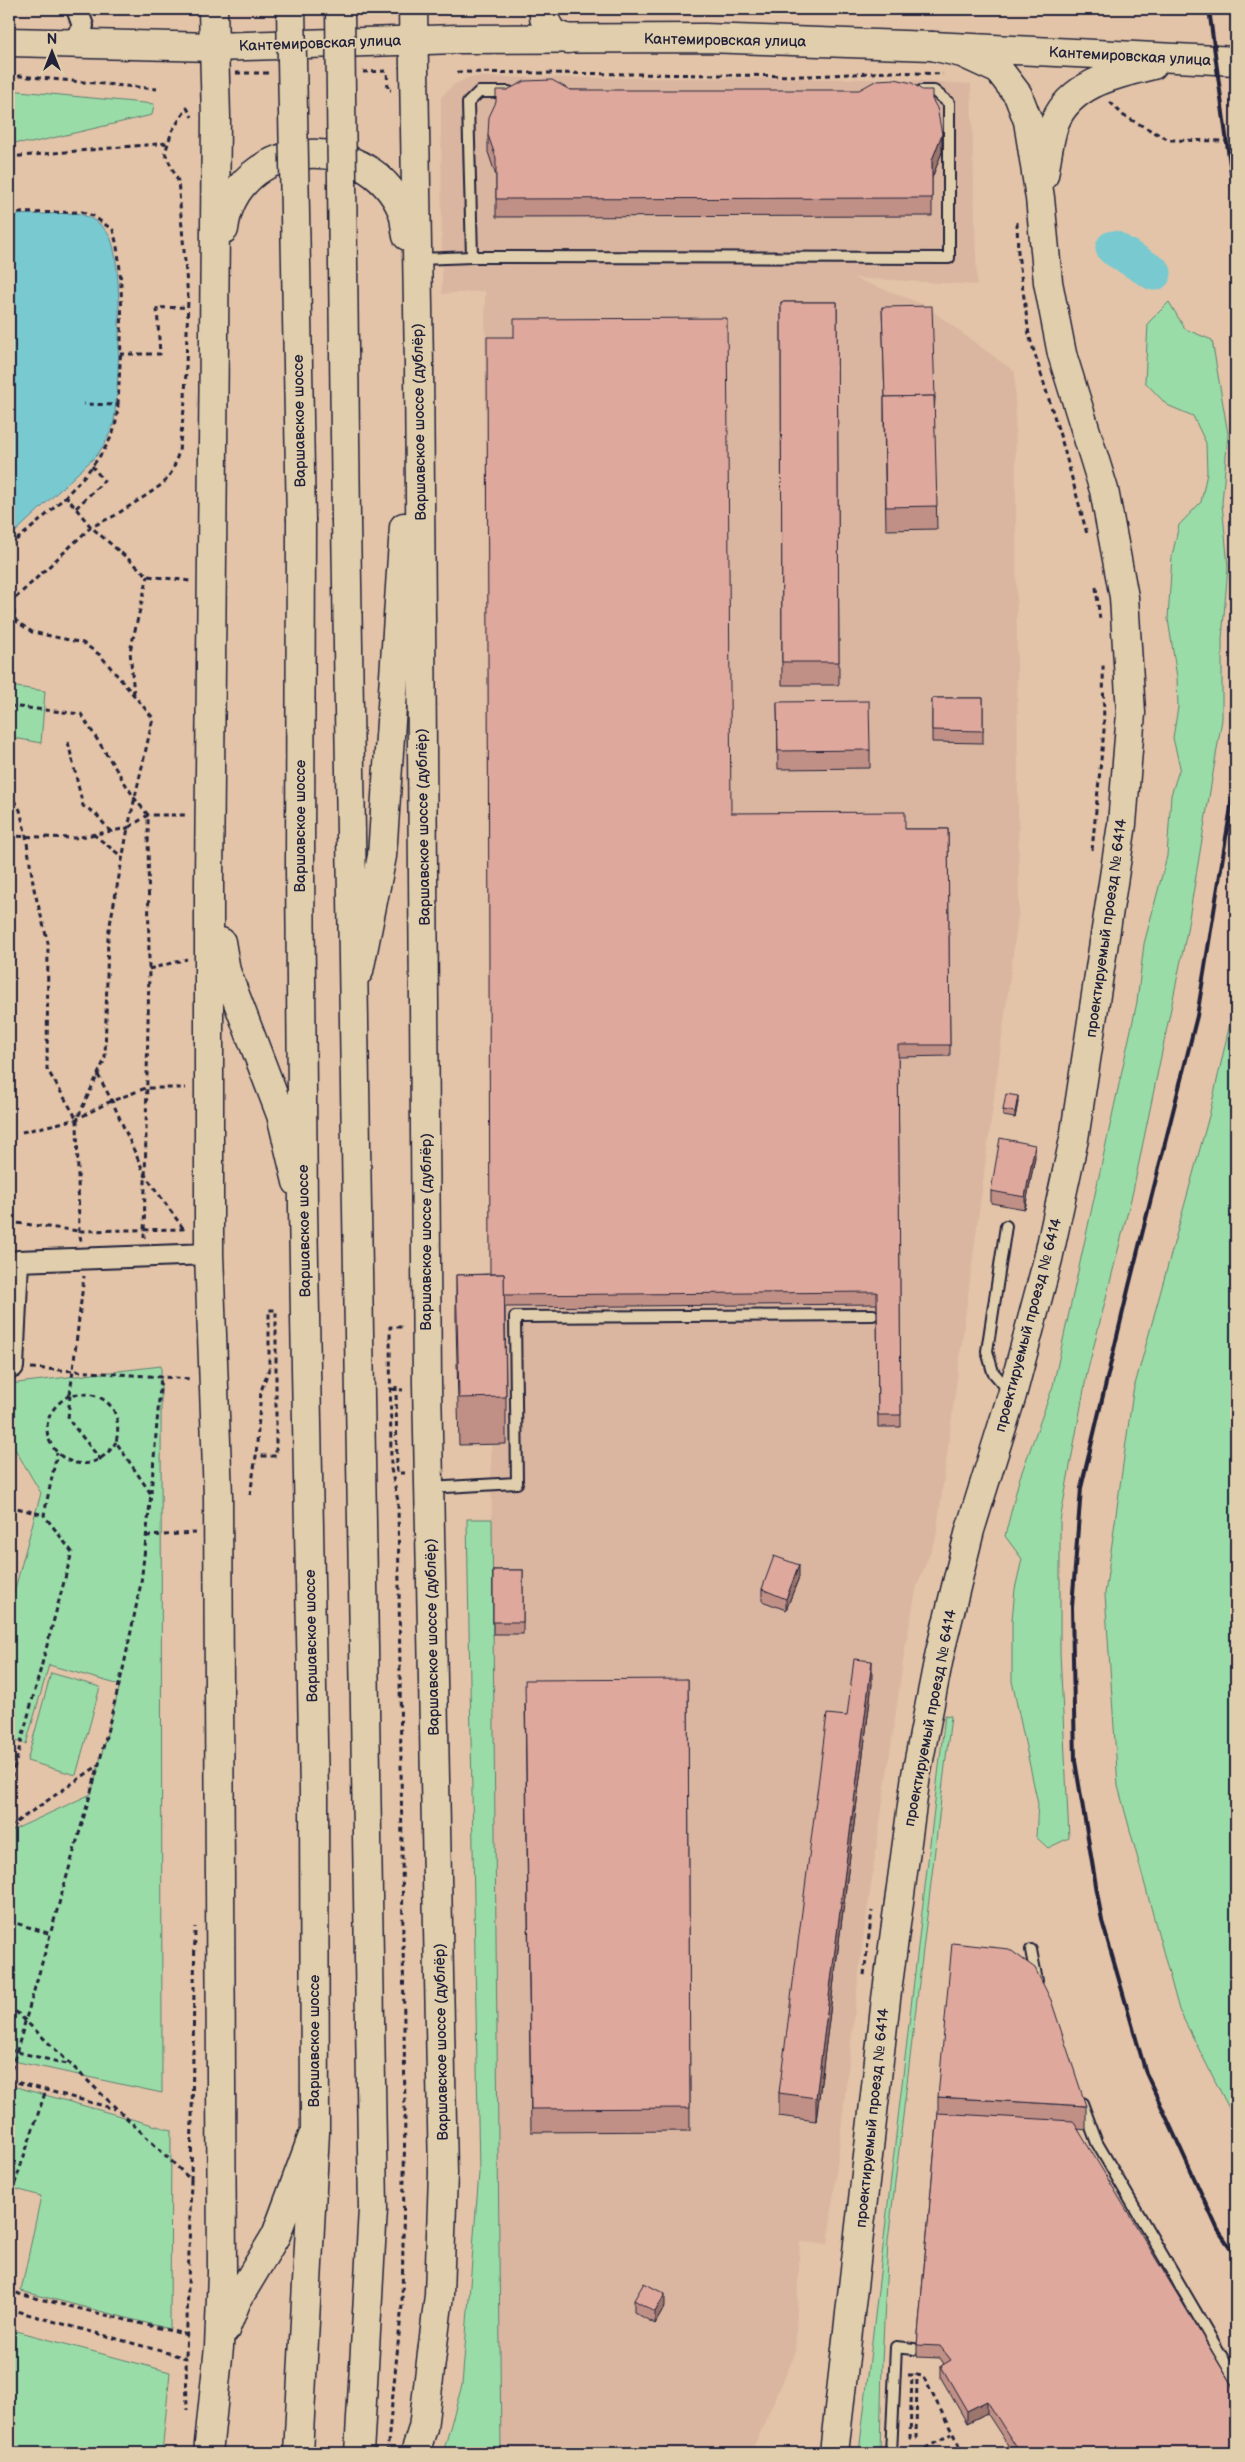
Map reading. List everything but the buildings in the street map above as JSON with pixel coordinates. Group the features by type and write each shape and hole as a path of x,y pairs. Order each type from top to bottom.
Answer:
{"main road":[{"path":"208,2453 219,2347 222,2273 218,1506 209,1254 209,882 216,117 213,9"},
{"name":"Варшавское шоссе","path":"291,9 301,521 300,868 303,1209 314,1804 315,2132 298,2453"},
{"path":"340,9 346,520 373,2209 359,2453"},
{"name":"Варшавское шоссе (дублёр)","path":"413,9 418,259 429,1488 443,2173 439,2295 423,2428 415,2453"},
{"path":"544,9 544,18 552,33 568,39"},
{"name":"Кантемировская улица","path":"9,42 214,47 413,40 705,38 932,46 1236,61"},
{"name":"проектируемый проезд № 6414","path":"834,2453 886,1999 916,1775 940,1652 970,1530 1012,1395 1048,1259 1074,1139 1122,824 1131,712 1124,597 1104,490 1062,354 1048,282 1040,198 1028,121 1018,94 999,70 962,52 932,46"},
{"name":"проектируемый проезд № 6414","path":"1040,198 1056,120 1068,102 1081,90 1098,82 1176,59"},
{"path":"215,300 226,212 235,195 246,181 261,169 278,160 314,153 333,154 359,164 382,180 394,195 403,211 417,300"},
{"path":"354,999 382,856 406,494 419,366"},
{"path":"209,882 226,972 282,1115 303,1209"},
{"path":"219,2347 237,2300 276,2235 315,2132"}],"street":[{"path":"57,44 72,41 80,34 83,26 77,9"},
{"path":"11,1367 18,1261 209,1254"}],"lane":[{"path":"418,259 472,257 949,258 949,103 934,91 914,91"},
{"path":"472,257 468,103 479,92 518,92"},
{"path":"1006,1226 987,1351 993,1372 1012,1395"},
{"path":"429,1488 517,1483 515,1317 873,1315"},
{"path":"1032,1950 1040,1988"},
{"path":"1077,2089 1097,2143 1236,2381"},
{"path":"891,2453 896,2347 914,2349"}],"path":[{"path":"457,72 809,76 892,72 950,74"},
{"path":"9,75 157,89"},
{"path":"1107,100 1124,116 1169,140 1228,141"},
{"path":"9,609 10,604 91,527 114,516 147,495 164,483 173,470 179,451 186,401 188,307 178,181 165,153 172,131 187,108"},
{"path":"9,157 168,143"},
{"path":"9,213 82,212 93,216 112,230 119,259 120,354 118,405 112,434 92,466 65,495 9,545"},
{"path":"1016,216 1018,253 1029,336 1063,445 1088,541"},
{"path":"120,354 160,354 157,308 188,307"},
{"path":"84,404 118,405"},
{"path":"76,508 104,480 92,466"},
{"path":"65,495 91,527 148,576 164,576 193,581"},
{"path":"134,695 130,651 148,576"},
{"path":"1095,578 1100,622"},
{"path":"10,604 16,621 32,632 83,643 100,655 153,718 121,856 108,935 106,1059 77,1118 79,1231 86,1258 68,1418 101,1460"},
{"path":"1092,855 1104,730 1102,660"},
{"path":"9,706 81,714 135,799 148,815 144,1256"},
{"path":"68,742 83,806 95,813 110,831"},
{"path":"9,793 20,810 34,889 48,943 47,1069 77,1118"},
{"path":"9,836 75,838 128,828 148,815 194,815"},
{"path":"93,834 121,856"},
{"path":"148,969 194,956"},
{"path":"98,1075 112,1101 145,1175 183,1229"},
{"path":"22,1132 77,1118 112,1101 146,1088 194,1088"},
{"path":"9,1222 79,1231 183,1229 192,1224"},
{"path":"250,1495 256,1456 261,1391 269,1369 269,1310 276,1310 276,1456 256,1456"},
{"path":"387,2453 402,2305 404,2114 398,1500 391,1469 390,1327 395,1327"},
{"path":"11,1367 191,1379"},
{"path":"115,2109 9,2079 99,1764 128,1647 141,1583 161,1376"},
{"path":"391,1389 396,1387 403,1388 404,1396"},
{"path":"396,1387 397,1473"},
{"path":"70,1394 93,1394 104,1400 112,1408 117,1418 119,1430 116,1442 110,1452 101,1460 90,1464 78,1464 66,1460 50,1444 47,1432 48,1420 56,1405 70,1394"},
{"path":"116,1442 151,1494"},
{"path":"44,1515 57,1453"},
{"path":"9,1506 44,1515 72,1552 9,1787"},
{"path":"146,1536 200,1533"},
{"path":"9,1827 99,1764"},
{"path":"863,1976 873,1908"},
{"path":"9,1922 51,1934"},
{"path":"9,2005 191,2180 186,2358 187,2415"},
{"path":"9,2050 72,2065"},
{"path":"9,2201 46,2090"},
{"path":"9,2288 19,2294 188,2334"},
{"path":"9,2309 186,2358"},
{"path":"894,2374 912,2375 910,2438 916,2438 917,2375 923,2376 962,2453"},
{"path":"917,2453 951,2434"}],"shaded area":[{"path":"470,77 895,79 971,84 977,285 854,278 923,304 1015,372 1019,909 936,1538 917,1586 905,1649 862,1948 828,2244 800,2242 795,2354 751,2453 501,2453 491,1445 459,1445 456,1322 490,1322 485,291 442,294 441,97 453,85"}],"green space":[{"path":"9,90 154,104 152,115 31,143 9,142"},
{"path":"1169,302 1185,329 1212,340 1228,434 1222,503 1228,567 1222,639 1222,719 1186,936 1133,1191 1087,1373 1060,1521 1060,1653 1069,1838 1048,1848 1036,1837 1038,1804 1012,1681 1012,1620 1015,1589 1022,1559 1005,1536 1019,1480 1053,1386 1137,1002 1144,944 1167,856 1171,795 1180,767 1173,738 1178,707 1177,677 1168,619 1172,556 1179,525 1201,502 1207,473 1206,443 1193,416 1167,405 1145,382 1148,323"},
{"path":"9,686 45,691 41,743 9,737"},
{"path":"1236,997 1236,2122 1179,2010 1118,1786 1105,1594 1133,1392 1209,1116"},
{"path":"161,1366 162,2093 9,2060 9,1832 91,1794 120,1685 49,1665 26,1744 9,1739 9,1611 41,1493 9,1439 9,1384"},
{"path":"467,1519 492,1519 501,2453 443,2453 462,2385 479,2173"},
{"path":"51,1673 100,1687 76,1775 27,1761"},
{"path":"945,1715 951,1716 888,2241 880,2453 859,2453"},
{"path":"9,2085 171,2130 170,2329 21,2291 41,2196 9,2187"},
{"path":"9,2329 170,2372 162,2453 9,2453"}],"water":[{"path":"77,213 92,219 104,228 110,237 114,252 119,299 119,327 114,421 107,439 97,455 9,538 9,215"}],"waterway":[{"path":"1113,248 1154,273"}],"railway":[{"path":"1209,9 1236,210"},
{"path":"1236,776 1197,1016 1129,1286 1081,1488 1072,1607 1075,1761 1102,1921 1146,2073 1218,2230 1236,2256"}]}
